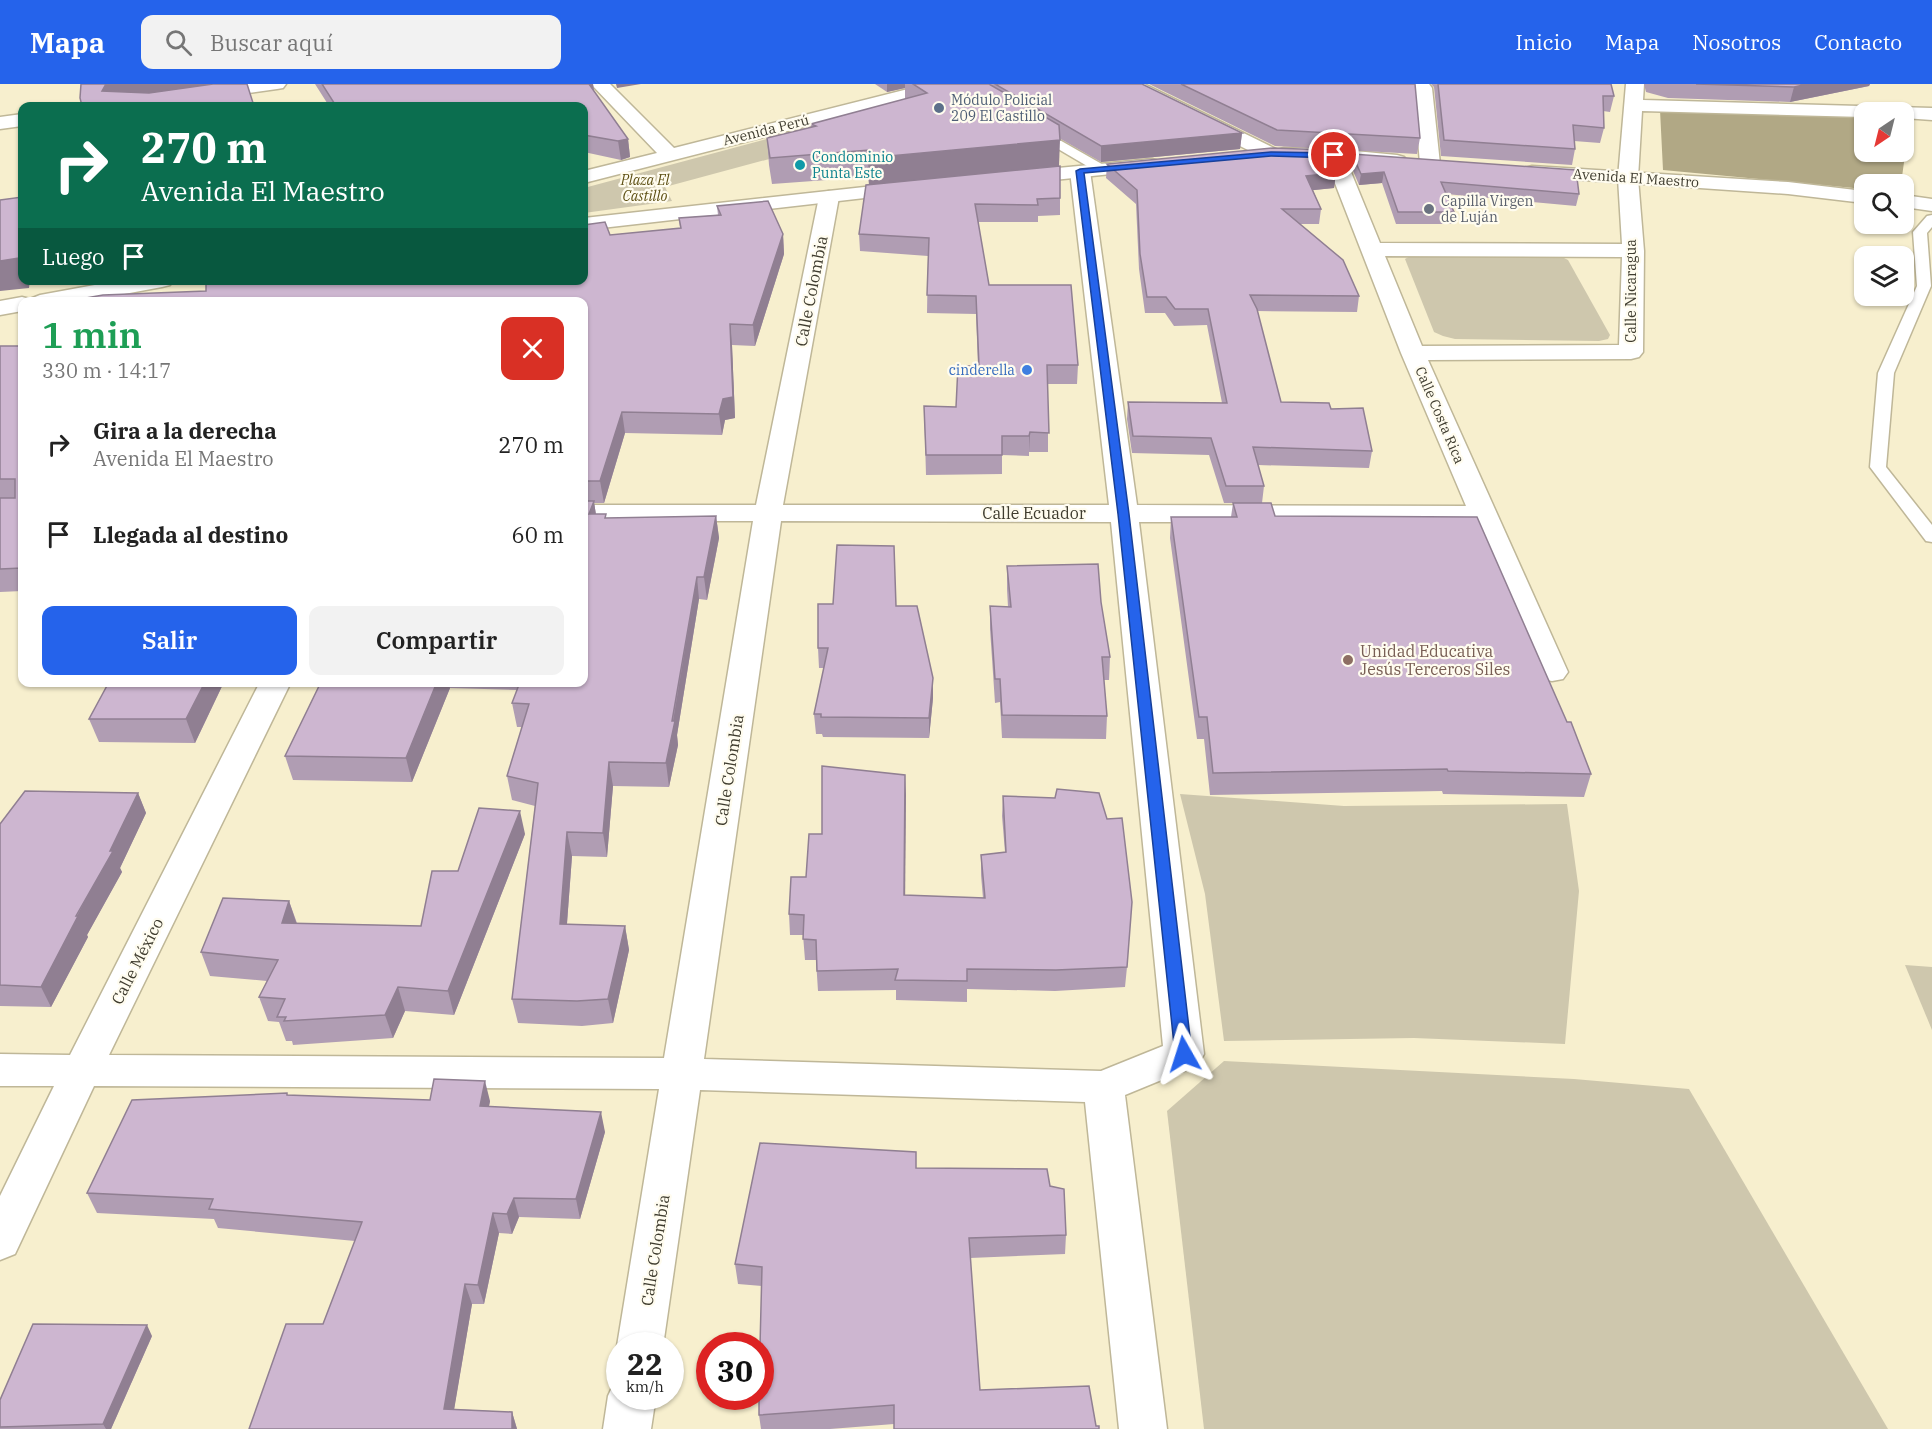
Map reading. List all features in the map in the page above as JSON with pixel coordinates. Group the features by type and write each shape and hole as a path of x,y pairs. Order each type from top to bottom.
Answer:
{"street":[{"path":"600,84 669,154"},
{"path":"1130,84 1271,154"},
{"path":"1418,84 1423,88 1430,164"},
{"name":"Calle Nicaragua","path":"1413,353 1631,352 1632,251 1628,178 1635,84"},
{"path":"147,102 272,85 274,102"},
{"name":"Avenida Perú","path":"588,176 669,154 958,86"},
{"path":"1635,105 1854,111"},
{"path":"1914,113 1932,114"},
{"path":"0,123 18,121"},
{"path":"1237,157 1271,154 1334,155 1453,166"},
{"name":"Calle Costa Rica","path":"1334,155 1413,353 1551,672"},
{"path":"996,180 1170,163"},
{"path":"0,1070 683,1074 1104,1087 1184,1054 1124,514 1091,170"},
{"name":"Avenida El Maestro","path":"1512,170 1788,188 1854,195"},
{"path":"588,224 925,187"},
{"name":"Calle Colombia","path":"642,1332 768,513 829,196"},
{"path":"1914,202 1932,205"},
{"path":"1370,249 1632,251"},
{"path":"68,297 134,285"},
{"path":"0,308 18,305"},
{"name":"Calle Ecuador","path":"588,513 1484,514"},
{"name":"Calle México","path":"0,1241 81,1072 274,687"},
{"path":"1104,1087 1143,1429"},
{"path":"627,1429 630,1410"}],"lane":[{"path":"1025,124 1091,170"},
{"path":"1932,219 1920,232 1924,286 1886,373 1878,467 1932,537"}],"green space":[{"name":"Plaza El Castillo","path":"950,90 977,103 665,187 672,201 588,212 588,187"},
{"path":"1412,255 1562,257 1568,260 1610,335 1608,339 1599,341 1455,339 1443,336 1434,332 1405,259"},
{"path":"1180,794 1344,806 1567,804 1579,891 1565,1044 1414,1038 1224,1041 1205,894"},
{"path":"1905,965 1932,967 1932,1030"},
{"path":"1224,1061 1574,1079 1689,1089 1888,1429 1204,1429 1167,1111"}],"shaded area":[{"path":"1660,110 1854,118 1854,162 1904,162 1902,174 1854,174 1854,188 1663,170"}],"building":[{"path":"81,84 106,84 102,91 149,93 213,84 247,84 253,102 81,102"},
{"path":"322,84 589,84 628,139 618,141 588,136 588,102 333,102"},
{"path":"913,84 989,84 1059,125 1060,140 868,158 869,150 770,158 767,138 927,93"},
{"path":"995,84 1142,84 1242,133 1101,146"},
{"path":"1181,84 1415,84 1420,138 1277,130"},
{"path":"1438,84 1611,84 1614,96 1603,96 1604,128 1573,125 1575,149 1444,140"},
{"path":"1696,84 1808,84 1794,87"},
{"path":"1273,148 1327,150 1336,173 1306,176 1321,209 1282,209 1343,260 1359,296 1250,295 1257,309 1281,402 1329,403 1331,409 1363,408 1372,451 1253,447 1264,486 1226,486 1211,438 1133,436 1128,402 1227,403 1208,309 1175,309 1166,297 1147,297 1140,254 1137,190 1107,164"},
{"path":"1352,154 1576,170 1579,194 1441,182 1454,212 1398,212 1384,172 1361,174"},
{"path":"1060,166 1060,198 1037,199 1038,205 975,204 989,285 1071,285 1078,365 1047,365 1049,433 1030,432 1029,436 1002,436 1002,455 926,455 924,406 956,407 958,366 979,366 976,296 927,295 929,238 859,234 866,185"},
{"path":"18,198 18,258 0,261 0,200"},
{"path":"768,201 783,234 753,325 730,324 733,397 723,399 719,414 622,412 600,481 588,481 588,297 92,297 206,291 206,285 588,285 588,224 605,222 610,235 681,228 679,218 721,215 717,206"},
{"path":"0,346 18,346 18,568 0,569 0,498 15,498 15,479 0,479"},
{"path":"588,501 594,501 589,514 606,514 605,518 716,516 704,577 697,577 672,721 675,721 666,763 609,762 603,833 567,832 560,924 625,926 608,999 577,1001 512,999 538,783 507,776 529,704 512,703 518,687 588,687"},
{"name":"Unidad Educativa Jesús Terceros Siles","path":"1233,503 1271,503 1275,516 1477,517 1567,722 1571,722 1591,774 1448,771 1447,769 1213,773 1207,717 1199,717 1171,517 1237,517"},
{"path":"837,545 894,546 896,606 917,606 933,678 929,718 821,717 821,714 814,714 828,648 818,648 818,604 833,604"},
{"path":"1098,564 1101,602 1110,657 1102,657 1107,716 1002,715 1000,679 995,679 990,606 1011,607 1007,566"},
{"path":"106,687 202,687 186,719 89,719"},
{"path":"319,687 435,687 406,758 285,756"},
{"path":"822,766 905,775 904,895 985,898 981,855 1006,852 1003,796 1055,798 1057,789 1099,793 1107,819 1122,818 1132,902 1127,967 1056,970 967,969 967,981 895,980 898,969 817,971 816,940 803,939 804,915 789,914 791,877 806,877 809,834 822,834"},
{"path":"25,791 138,793 110,851 113,851 76,916 78,916 41,987 0,985 0,824"},
{"path":"479,808 520,811 448,991 398,987 385,1015 284,1021 286,1017 277,1017 285,999 259,997 278,960 201,952 223,898 289,901 282,923 421,926 432,871 458,871"},
{"path":"434,1079 485,1081 480,1106 601,1112 576,1199 514,1198 507,1214 493,1213 478,1285 465,1284 444,1409 512,1412 512,1429 249,1429 286,1324 323,1324 362,1222 209,1209 213,1199 87,1193 132,1100 287,1093 287,1095 430,1100"},
{"path":"760,1143 916,1152 916,1168 1047,1169 1050,1186 1064,1189 1066,1235 969,1238 980,1390 1089,1386 1096,1426 1099,1426 1099,1429 894,1429 894,1405 759,1415 759,1410 774,1410 774,1332 760,1332 762,1267 735,1264"},
{"path":"33,1324 147,1325 103,1424 0,1427 0,1400"}],"place":[{"name":"Módulo Policial 209 El Castillo","path":"939,108"},
{"name":"Condominio Punta Este","path":"800,165"},
{"name":"Capilla Virgen de Luján","path":"1429,209"},
{"name":"cinderella","path":"1027,370"},
{"name":"Unidad Educativa Jesús Terceros Siles","path":"1348,660"}],"route":[{"path":"1184,1054 1124,514 1080,171 1271,154 1334,155"}]}
